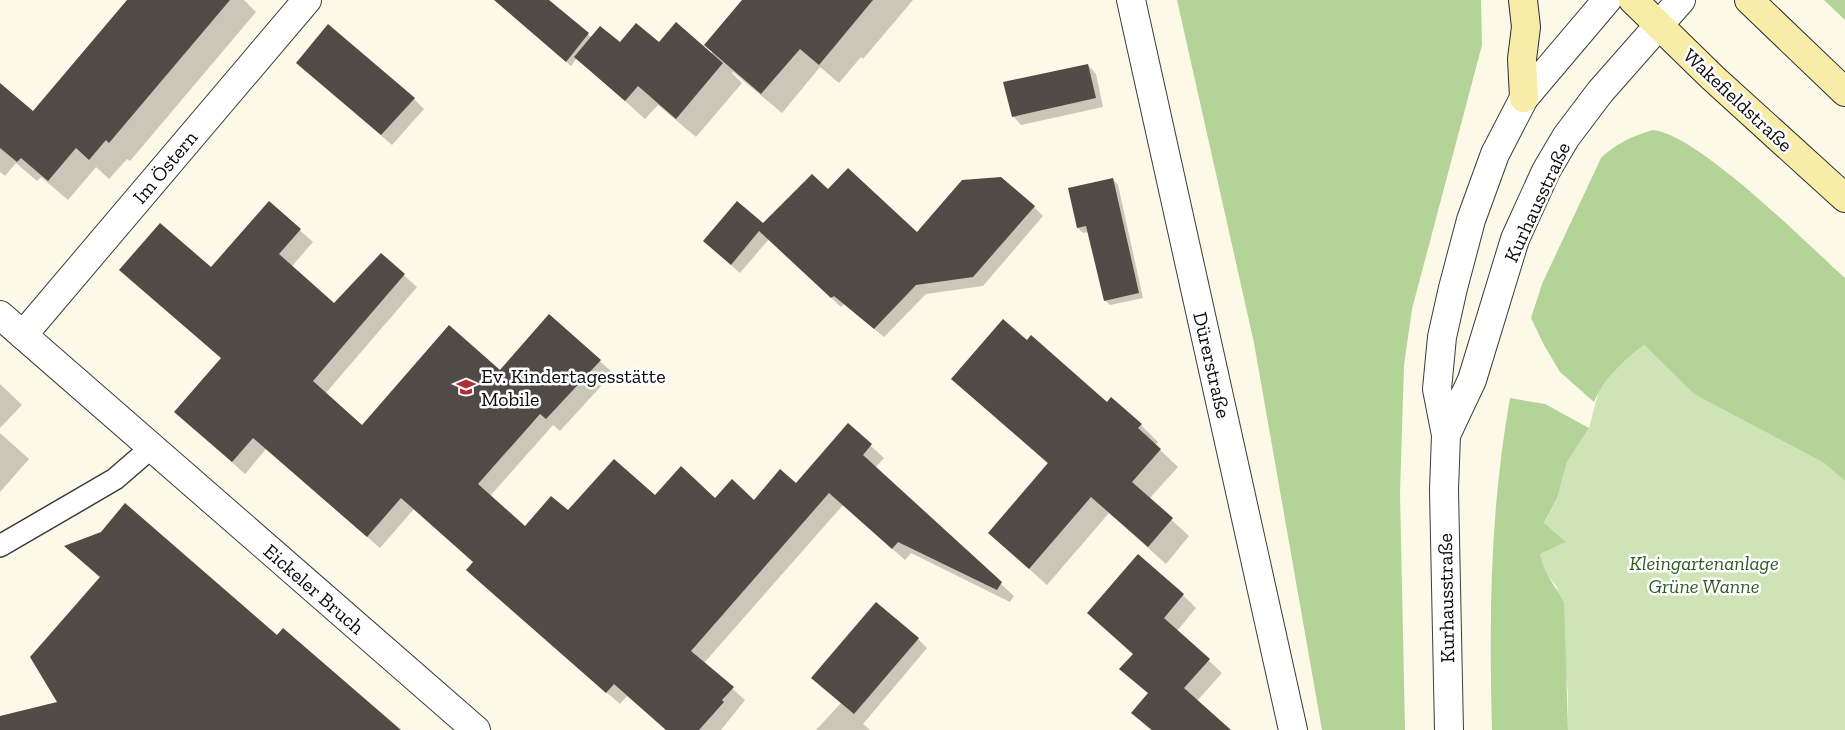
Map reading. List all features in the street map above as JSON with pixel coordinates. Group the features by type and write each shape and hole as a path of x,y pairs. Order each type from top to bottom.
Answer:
{"main road":[{"path":"1523,0 1526,26 1522,59 1524,98"},
{"name":"Wakefieldstraße","path":"1633,0 1713,78 1845,198"},
{"path":"1749,0 1845,92"}],"street":[{"name":"Im Östern","path":"23,335 307,0"},
{"name":"Dürerstraße","path":"1131,0 1293,730"},
{"name":"Kurhausstraße","path":"1449,730 1444,509 1446,435 1437,389 1442,337 1471,220 1496,154 1524,98 1607,0"},
{"name":"Kurhausstraße","path":"1446,435 1472,380 1515,239 1546,171 1566,137 1600,92 1681,0"},
{"name":"Eickeler Bruch","path":"0,315 476,730"}],"lane":[{"path":"0,546 115,479 152,447"}],"green space":[{"path":"1177,0 1481,0 1482,45 1412,309 1404,365 1400,493 1405,730 1322,730 1254,343"},
{"path":"1824,0 1845,0 1845,20"},
{"path":"1653,130 1673,136 1697,150 1724,170 1845,278 1845,481 1824,463 1694,394 1644,345 1622,363 1609,377 1594,402 1560,372 1544,345 1531,318 1542,284 1601,158 1625,141"},
{"name":"Kleingartenanlage Grüne Wanne","path":"1644,345 1694,394 1824,463 1845,481 1845,730 1568,730 1568,693 1557,587 1542,568 1540,554 1566,542 1544,524 1557,498 1567,462 1589,428 1599,390 1614,370"},
{"path":"1510,398 1545,404 1589,428 1567,462 1557,498 1544,523 1566,542 1540,554 1547,573 1564,603 1568,730 1492,730 1492,563 1498,481"}],"building":[{"path":"127,0 230,0 109,143 106,140 89,160 76,148 48,181 21,158 17,162 0,148 0,83 33,111"},
{"path":"494,0 549,0 589,33 566,62"},
{"path":"742,0 873,0 819,65 800,49 761,94 704,45"},
{"path":"676,22 723,63 676,119 638,86 625,101 574,57 600,26 620,42 636,23 659,42"},
{"path":"328,24 415,98 381,135 296,63"},
{"path":"1088,64 1096,98 1012,117 1003,82"},
{"path":"848,168 917,232 962,180 1001,177 1035,206 973,277 916,285 874,329 834,296 831,298 759,231 731,265 703,241 737,201 763,223 812,174 828,189"},
{"path":"1113,178 1139,293 1104,301 1086,226 1077,228 1068,188"},
{"path":"269,201 301,229 279,254 334,303 381,253 405,274 313,381 362,425 449,325 500,370 549,314 601,360 546,419 540,414 478,484 525,526 551,496 568,510 614,459 655,495 681,466 715,498 732,479 754,500 780,469 796,483 848,423 872,444 863,455 1002,582 997,590 898,542 892,549 829,493 691,651 734,687 722,700 724,702 699,730 666,730 614,684 606,693 466,570 473,562 401,498 367,537 253,438 232,462 174,412 221,358 119,270 160,223 211,267"},
{"path":"1003,319 1027,340 1031,335 1107,402 1111,397 1142,424 1138,428 1161,449 1132,482 1173,518 1148,547 1091,497 1029,569 988,533 1048,463 951,379"},
{"path":"125,503 277,635 283,628 401,730 0,730 0,716 57,702 30,657 100,577 64,546 101,532"},
{"path":"1138,554 1184,594 1164,618 1210,659 1184,688 1231,730 1152,730 1131,713 1148,693 1119,669 1133,654 1087,613"},
{"path":"876,602 919,638 854,714 811,678"}],"place":[{"name":"Ev. Kindertagesstätte Mobile","path":"466,387"}]}
